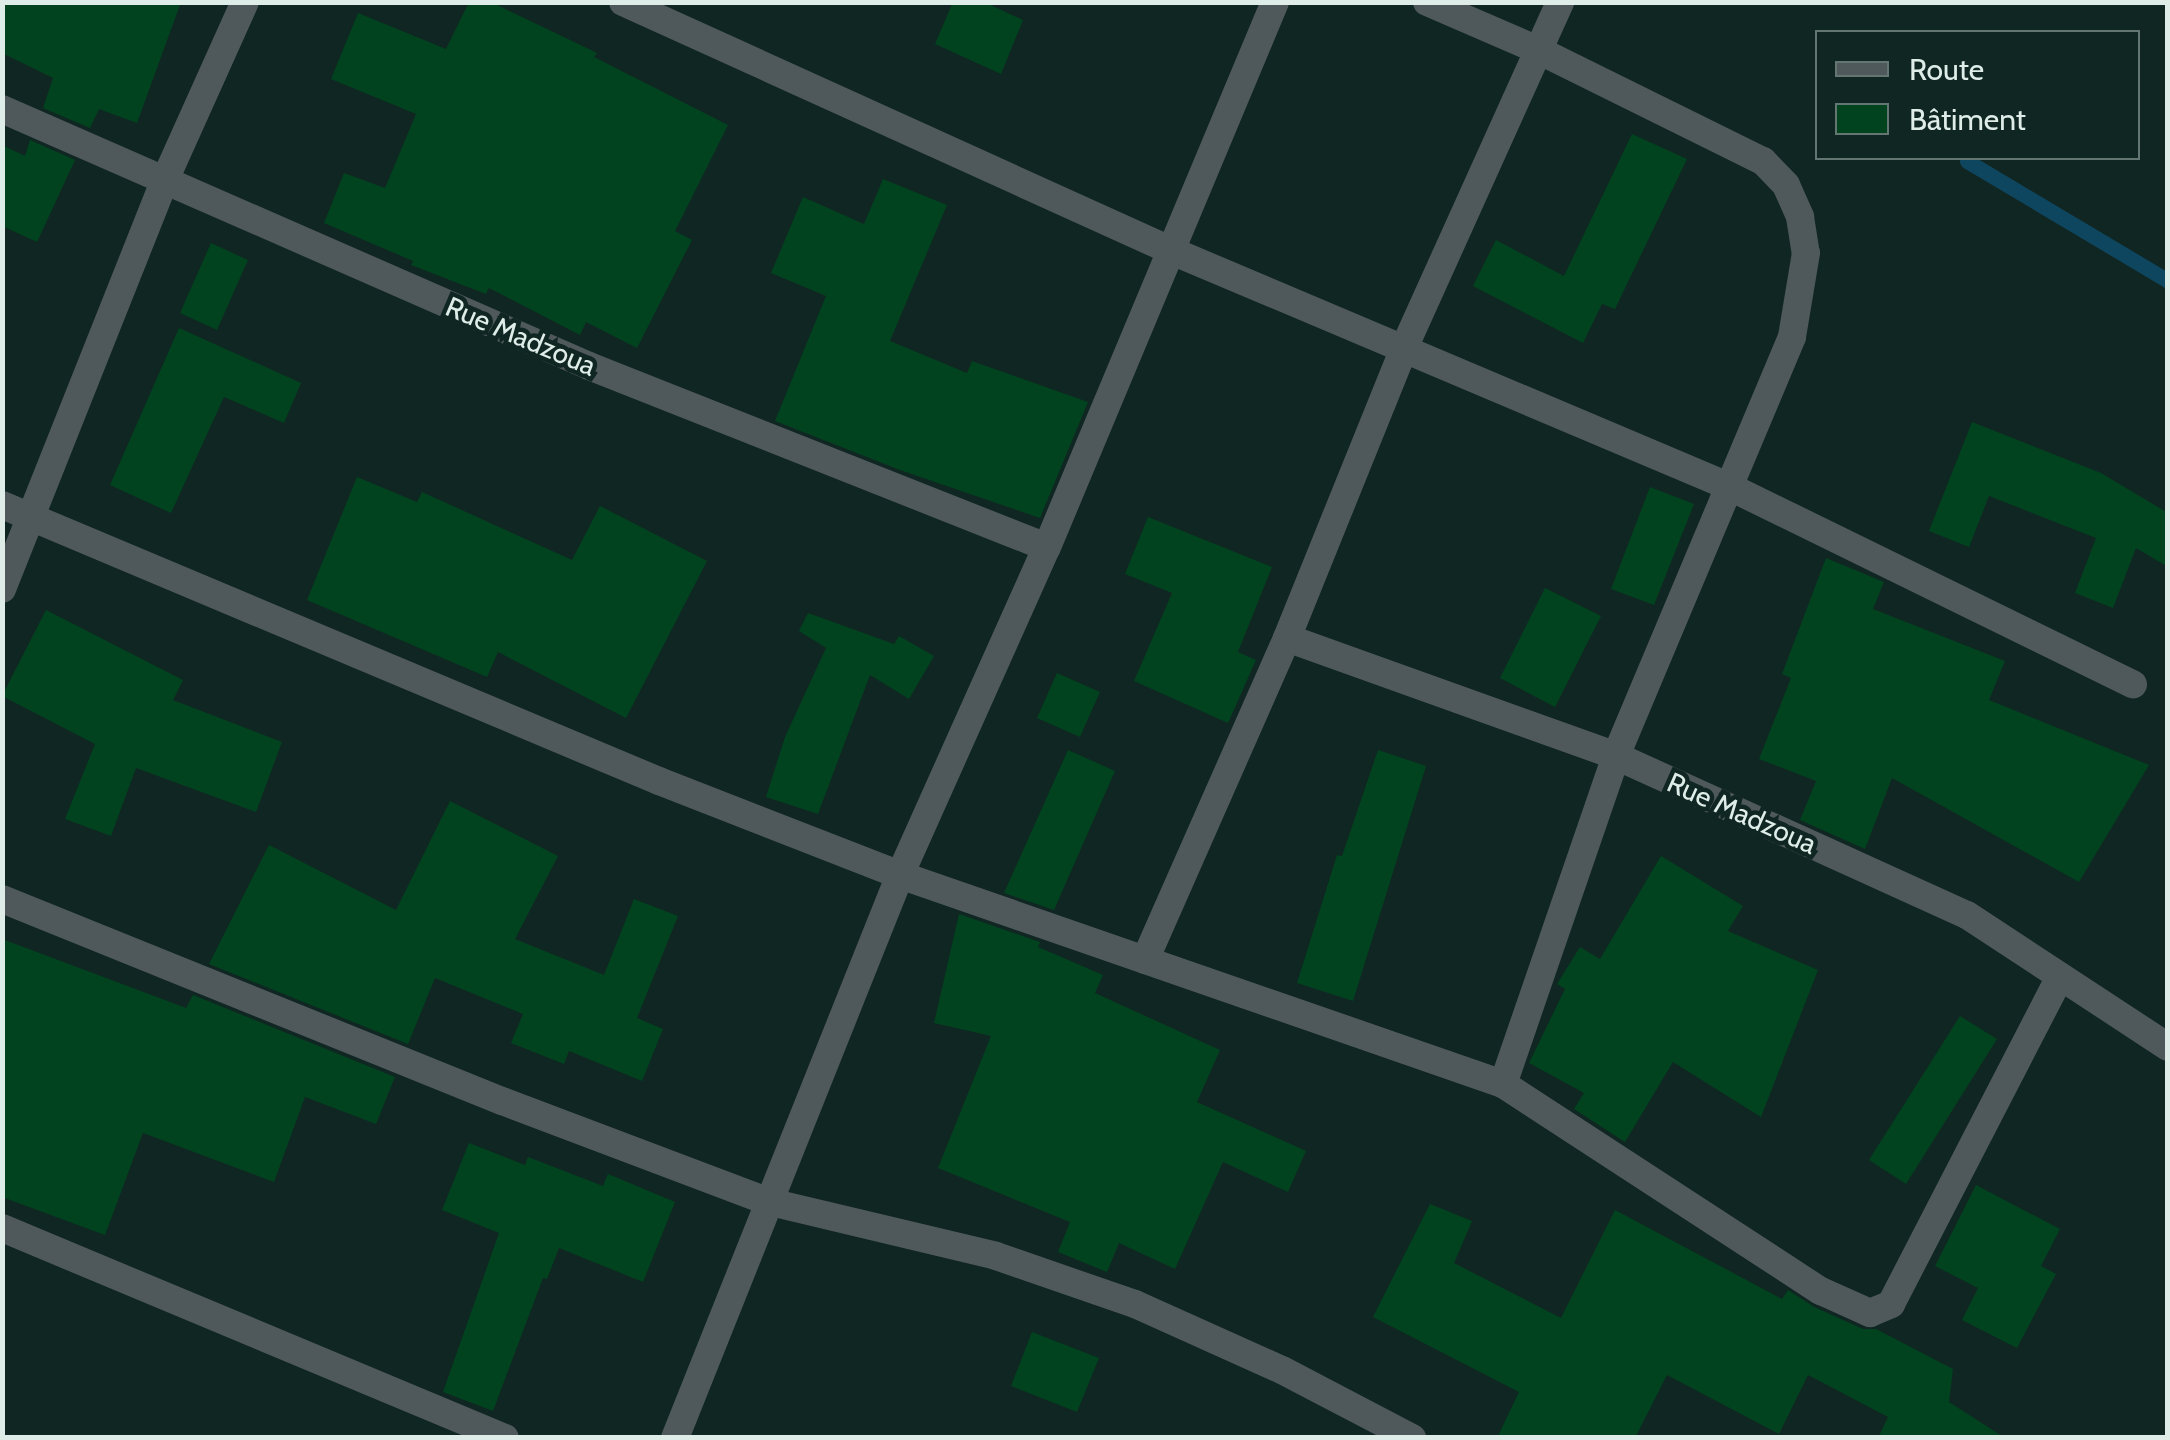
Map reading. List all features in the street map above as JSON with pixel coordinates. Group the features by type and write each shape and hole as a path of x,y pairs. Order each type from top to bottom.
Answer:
{"street":[{"path":"2,589 164,182 244,2"},
{"path":"623,2 1172,251 1728,486 2133,684"},
{"path":"675,1438 714,1347 766,1201 900,874 1047,547 1275,2"},
{"path":"1427,2 1540,51 1763,160 1786,185 1800,217 1806,253 1792,336 1616,756 1503,1084"},
{"path":"1145,960 1287,638 1404,348 1560,2"},
{"name":"Rue Madzoua","path":"2,109 589,366 1047,547"},
{"path":"2,505 640,773 900,874 1503,1084 1821,1290 1870,1313 1891,1304 2058,979"},
{"name":"Rue Madzoua","path":"1287,638 1616,756 1967,915 2058,979 2168,1048"},
{"path":"2,899 502,1102 766,1201 996,1256 1135,1304 1282,1370 1412,1438"},
{"path":"2,1228 506,1438"}],"building":[{"path":"2,2 181,2 137,123 99,109 90,128 43,108 53,78 2,53"},
{"path":"469,2 491,2 597,53 594,57 728,125 675,231 692,240 637,348 586,322 580,335 489,288 486,294 411,265 413,261 324,223 344,173 385,188 416,114 331,79 358,13 446,49"},
{"path":"953,2 984,2 1023,20 1001,74 935,44"},
{"path":"1632,134 1687,159 1615,309 1602,304 1583,343 1473,286 1496,240 1564,276"},
{"path":"30,140 75,160 37,242 2,226 2,145 25,156"},
{"path":"883,179 947,205 890,341 967,373 972,361 1088,402 1040,518 900,470 775,421 826,296 771,273 803,197 864,224"},
{"path":"211,243 248,260 217,330 180,313"},
{"path":"179,328 301,383 284,423 224,397 171,513 110,485"},
{"path":"1972,422 2101,473 2168,513 2168,567 2136,548 2113,608 2075,593 2096,538 1989,496 1969,547 1929,531"},
{"path":"357,477 417,502 422,492 572,560 600,506 707,561 626,718 498,652 487,677 307,600"},
{"path":"1650,487 1694,504 1654,605 1611,589"},
{"path":"1148,517 1272,567 1238,652 1256,660 1228,723 1134,681 1172,593 1125,574"},
{"path":"1826,558 1884,582 1873,609 2005,661 1989,700 2149,765 2079,882 1892,778 1865,849 1800,820 1816,781 1759,759 1791,678 1782,674"},
{"path":"1545,588 1601,616 1555,707 1500,678"},
{"path":"46,610 183,680 173,700 282,742 256,812 136,768 111,836 65,819 95,744 2,696"},
{"path":"808,613 894,644 899,636 934,656 909,699 870,675 818,814 766,797 785,737 826,648 799,631"},
{"path":"1057,673 1100,692 1080,737 1037,718"},
{"path":"1068,750 1115,771 1054,910 1004,893"},
{"path":"1378,750 1426,766 1353,1001 1297,983 1337,855 1342,856"},
{"path":"450,801 558,856 515,939 604,975 634,899 678,916 637,1018 663,1029 642,1081 569,1051 564,1064 511,1043 523,1014 435,978 408,1044 209,964 269,845 396,910"},
{"path":"1661,856 1743,906 1728,931 1818,970 1761,1117 1673,1062 1625,1142 1574,1109 1584,1093 1529,1063 1565,989 1557,984 1580,947 1600,959"},
{"path":"959,914 1040,942 1038,947 1103,975 1095,993 1220,1050 1197,1102 1306,1151 1288,1192 1223,1162 1175,1269 1119,1243 1107,1272 1058,1252 1070,1222 938,1168 991,1036 934,1023"},
{"path":"2,939 186,1008 193,995 395,1077 376,1124 305,1097 274,1182 143,1133 105,1235 2,1197"},
{"path":"1960,1016 1997,1039 1906,1184 1869,1160"},
{"path":"469,1143 525,1165 528,1157 603,1186 608,1174 675,1202 643,1282 559,1248 547,1279 543,1278 493,1411 443,1392 499,1233 442,1210"},
{"path":"1976,1185 2060,1229 2041,1266 2056,1274 2017,1348 1962,1320 1978,1288 1935,1266"},
{"path":"1430,1204 1472,1221 1454,1263 1561,1318 1615,1210 1782,1299 1788,1290 1814,1307 1863,1329 1876,1329 1953,1369 1949,1402 2005,1438 1878,1438 1888,1417 1808,1375 1779,1434 1667,1375 1635,1438 1497,1438 1519,1392 1373,1317"},
{"path":"1032,1332 1099,1358 1077,1412 1011,1386"}],"waterway":[{"path":"1967,161 2168,281"}]}
